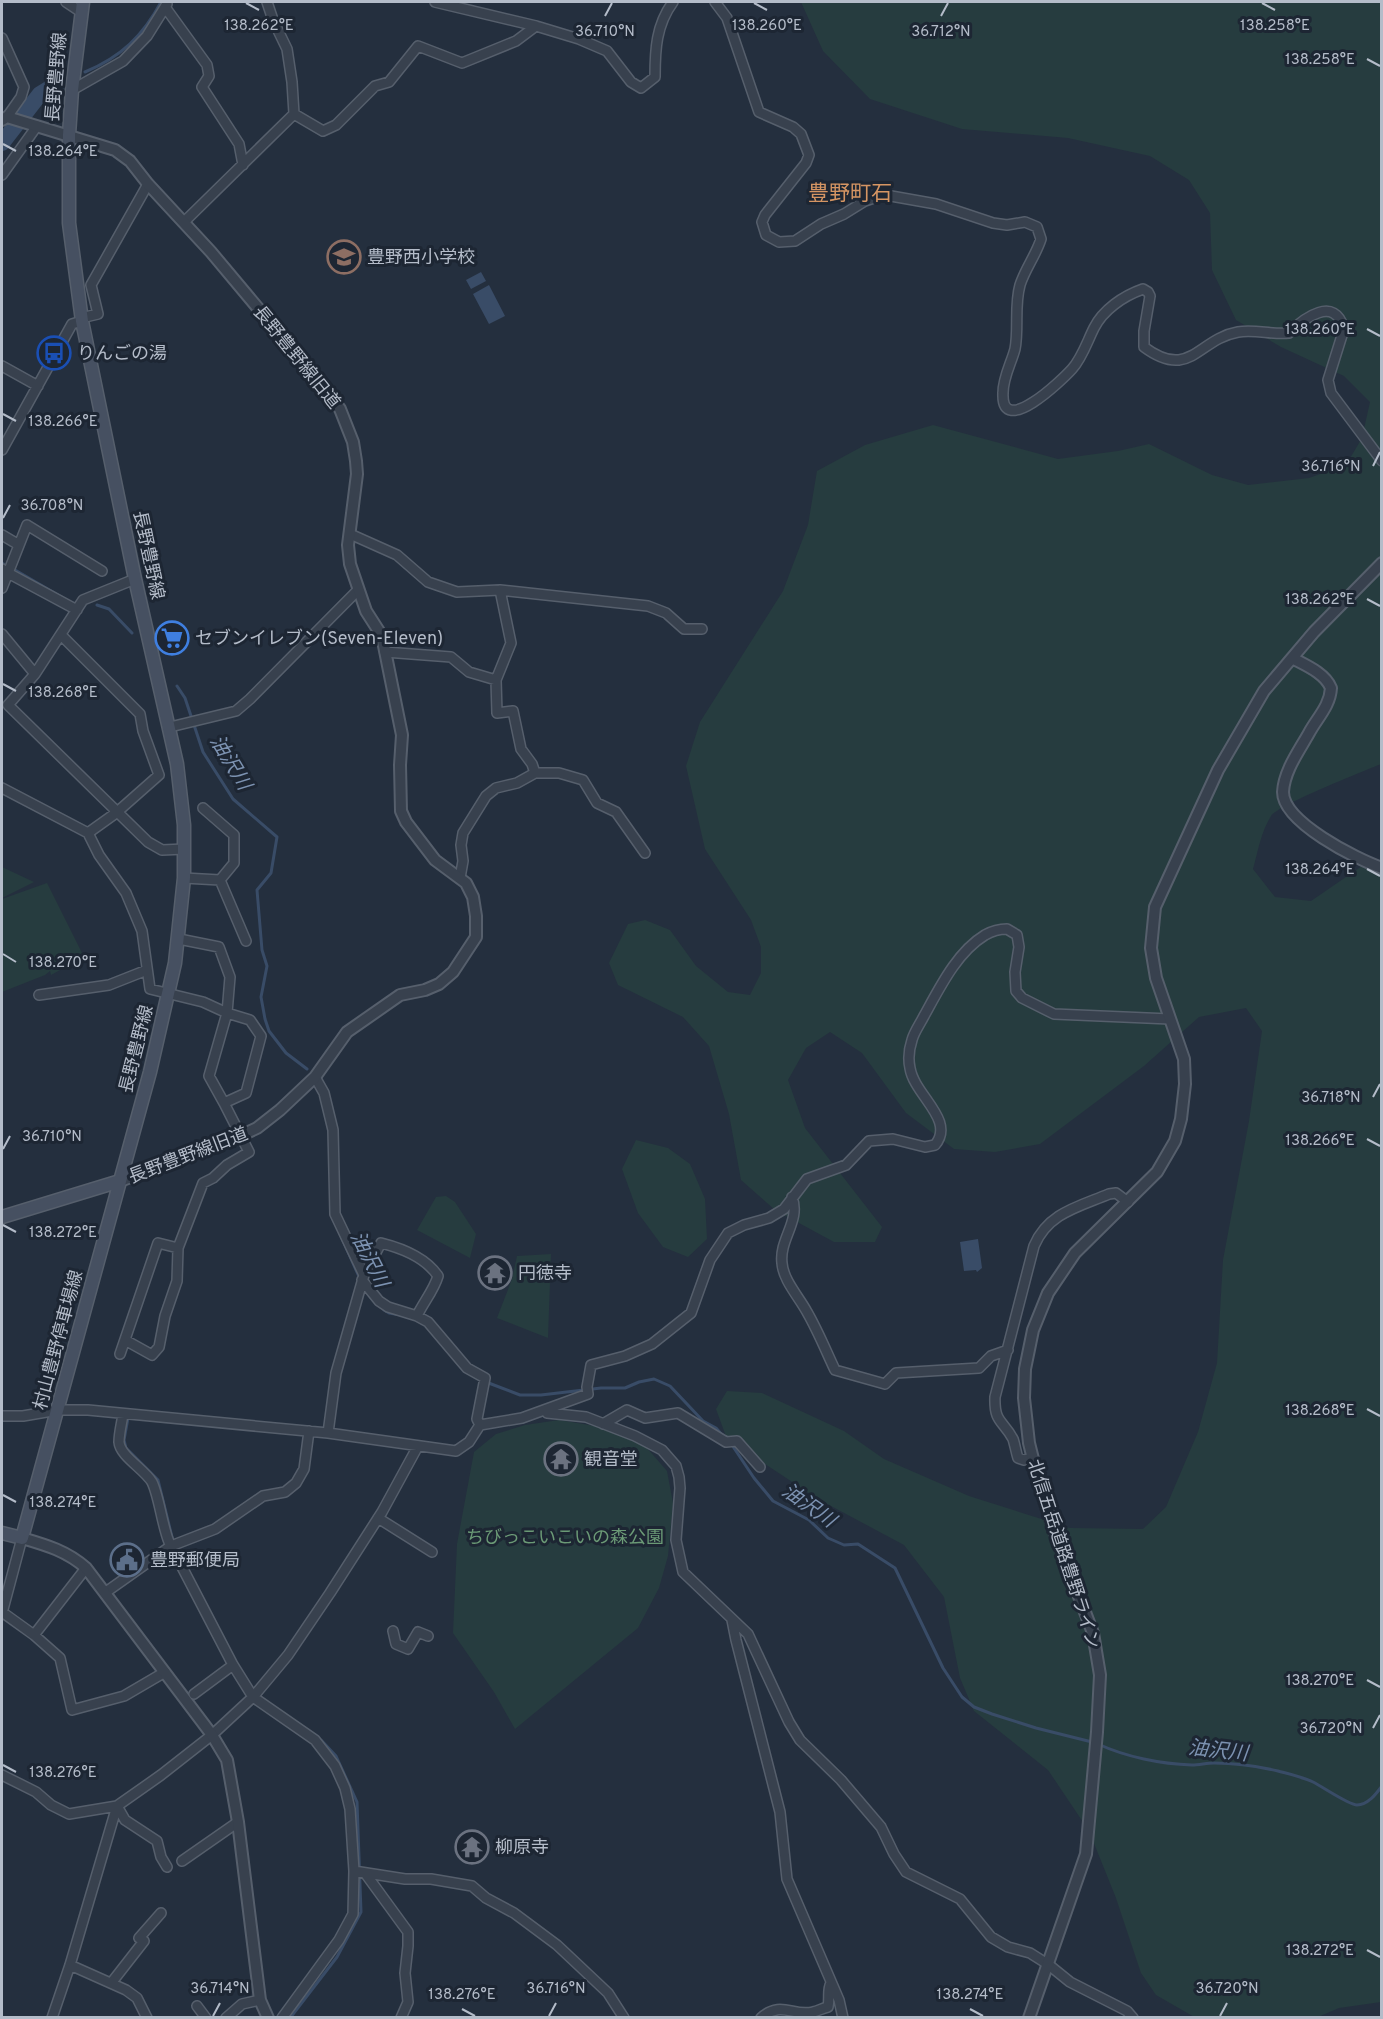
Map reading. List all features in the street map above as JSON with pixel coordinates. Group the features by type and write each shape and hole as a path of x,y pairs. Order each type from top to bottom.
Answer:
{"main road":[{"name":"長野豊野線","path":"82,7 69,135 69,224 82,320 135,579 176,726 185,849 179,939 169,992 120,1181"},
{"path":"2,1217 120,1181"},
{"name":"村山豊野停車場線","path":"22,1538 120,1181"},
{"path":"2,1533 22,1538"}],"street":[{"path":"66,2 82,7"},
{"path":"184,222 294,114 292,82 286,49 267,2"},
{"path":"435,2 536,26 579,39 607,51 631,82 641,88 655,77 655,45 664,13 673,2"},
{"path":"715,2 727,18 759,112 793,127 801,134 809,155 806,164 765,214 762,222 766,235 779,242 795,241 821,224 865,201 891,196 936,204 993,223 1006,225 1025,222 1037,227 1041,239 1019,289 1016,306 1015,348 1003,392 1003,400 1008,408 1016,411 1025,408 1066,375 1074,367 1100,318 1115,304 1143,289 1150,296 1144,331 1144,347 1173,361 1194,355 1228,334 1246,331 1290,333 1302,320 1316,312 1325,311 1338,317 1344,329 1328,381 1331,393 1382,461"},
{"path":"72,90 123,61 147,36 166,4 207,65 209,76 202,87 239,144 243,165"},
{"path":"294,114 323,131 336,125 375,86 389,82 418,46 462,63 516,41 536,26"},
{"path":"2,38 24,87 21,97 7,119"},
{"name":"長野豊野線旧道","path":"7,119 115,150 130,161 319,381 340,409 352,442 357,474 348,546 350,564 366,610 382,636 402,735 401,811 406,822 435,860 466,883 473,897 476,916 476,937 453,972 439,984 425,990 400,995 347,1032 315,1077 257,1128 120,1181"},
{"path":"2,175 34,125"},
{"path":"2,450 72,324 98,314 91,285 148,184"},
{"path":"2,366 38,386"},
{"path":"2,588 5,571 27,525 102,571"},
{"path":"350,534 397,555 428,582 457,592 500,590 648,606 666,613 684,629 702,629"},
{"path":"2,535 19,545"},
{"name":"北信五岳道路豊野ライン","path":"1029,2018 1086,1854 1100,1675 1093,1633 1057,1539 1033,1458 1024,1398 1025,1370 1033,1330 1048,1293 1075,1253 1157,1172 1175,1141 1181,1119 1185,1083 1184,1059 1156,978 1150,948 1155,907 1218,770 1264,691 1314,632 1382,563"},
{"path":"5,571 77,610"},
{"path":"2,716 6,704 35,674 83,600 135,579"},
{"path":"176,726 236,711 358,590"},
{"path":"500,590 512,643 496,680 497,713 513,711 521,749 532,764 534,773"},
{"path":"2,634 35,674"},
{"path":"61,635 140,714 143,731 159,775 116,813 88,833"},
{"path":"385,652 451,657 469,672 496,680"},
{"path":"1292,658 1328,681 1330,692 1324,709 1291,765 1284,785 1285,801 1293,814 1318,834 1363,860 1382,868"},
{"path":"6,704 148,842 162,850 185,849"},
{"path":"460,878 463,861 461,845 463,833 486,796 496,788 518,783 534,773 559,772 583,780 597,803 616,812 645,853"},
{"path":"2,788 88,833 99,855 126,892 142,931 150,989 203,1002 250,1020 261,1036 246,1093 224,1103"},
{"path":"203,807 234,835 234,862 220,880"},
{"path":"184,878 220,880"},
{"path":"220,880 246,941"},
{"path":"2,1416 23,1416 58,1410 88,1410 309,1431 456,1450 469,1442 480,1425 543,1412 588,1390 591,1365 625,1356 652,1344 691,1313 710,1260 728,1233 744,1225 769,1218 784,1209 807,1179 846,1165 869,1141 899,1139 929,1148 938,1141 942,1135 941,1123 918,1090 910,1070 909,1056 912,1039 938,991 959,960 987,934 1005,929 1016,933 1019,939 1015,972 1017,992 1022,998 1054,1014 1170,1019"},
{"path":"125,1340 152,1355 159,1347 165,1316 177,1281 178,1248 203,1183 249,1152 209,1076 227,1013 230,977 219,947 179,939"},
{"path":"39,995 109,985 147,970"},
{"path":"315,1077 324,1093 333,1130 332,1170 335,1214 362,1279 379,1301 388,1307 428,1322 467,1368 485,1381 477,1419 480,1425"},
{"path":"1033,1458 1024,1460 1018,1458 1014,1441 998,1421 994,1409 995,1397 1026,1275 1040,1232 1058,1216 1109,1194 1116,1192 1128,1203"},
{"path":"792,1197 795,1206 794,1217 781,1254 782,1267 809,1314 835,1370 885,1384 896,1373 979,1368 991,1356 1008,1350"},
{"path":"120,1353 158,1243 178,1248"},
{"path":"327,1433 336,1372 362,1279 381,1243 421,1260 438,1276 417,1316"},
{"path":"603,1424 627,1410 645,1418 678,1413 726,1442 737,1441 760,1467"},
{"path":"543,1412 586,1418 635,1436 662,1450 676,1466 680,1488 675,1540 683,1572 748,1634 789,1722 800,1740 841,1780 881,1827 906,1872 960,1899 991,1937 1008,1947 1030,1953 1070,1982 1126,2011 1132,2018"},
{"path":"123,1414 119,1442 122,1451 144,1471 152,1484 162,1525 171,1546 233,1665 253,1698 315,1740 335,1766 345,1788 350,1809 354,1871 352,1914 327,1957 282,2018"},
{"path":"106,1592 171,1546 214,1529 263,1496 285,1492 296,1483 304,1470 309,1431"},
{"path":"2,1775 36,1792 51,1805 69,1814 117,1806 212,1735 253,1698 288,1655 378,1518 418,1446"},
{"path":"378,1518 432,1552"},
{"path":"165,1672 124,1696 72,1710 60,1658 34,1635 2,1613 22,1538 61,1550 74,1557 86,1568 106,1592 212,1735 227,1760 238,1822 260,2000 268,2018"},
{"path":"34,1635 86,1568"},
{"path":"732,1620 780,1812 787,1879 839,2000 843,2018"},
{"path":"393,1631 396,1644 408,1649 418,1632 428,1636"},
{"path":"194,1694 233,1665"},
{"path":"117,1806 125,1820 157,1841 161,1857 167,1868"},
{"path":"52,2018 117,1806"},
{"path":"182,1861 238,1822"},
{"path":"354,1871 472,1886 486,1898 514,1913 557,1946 608,1993 624,2018"},
{"path":"365,1873 408,1932 405,1973 408,2002 401,2018"},
{"path":"112,1982 144,1941 139,1938 161,1913"},
{"path":"70,1965 112,1982 137,1998 147,2018"},
{"path":"761,2018 769,2010 812,2013 828,2007 830,1999 828,1988 831,1983"},
{"path":"226,2018 242,2004 260,2000"},
{"path":"197,2006 206,2018"}],"green space":[{"path":"801,2 1381,2 1381,764 1277,811 1271,816 1265,828 1253,869 1275,897 1311,901 1365,864 1381,860 1381,2002 1339,2008 1318,2017 1196,2018 1156,1995 1141,1973 1116,1898 1089,1831 1048,1770 974,1711 960,1678 944,1597 904,1545 818,1499 727,1439 716,1409 727,1391 762,1393 844,1431 884,1459 969,1496 1070,1528 1143,1529 1166,1507 1198,1432 1217,1363 1223,1260 1249,1121 1262,1031 1246,1008 1199,1017 1144,1066 1040,1144 995,1152 954,1149 906,1113 862,1053 830,1032 806,1048 788,1080 805,1128 882,1227 875,1242 834,1242 775,1210 741,1180 729,1114 709,1046 683,1017 618,985 609,963 628,924 645,920 670,930 696,966 728,992 750,995 761,973 761,947 751,920 705,849 686,766 700,722 783,591 808,525 817,471 865,445 933,425 1058,459 1118,451 1149,444 1212,475 1248,485 1309,478 1346,465 1362,438 1370,402 1344,376 1281,347 1236,320 1212,270 1210,213 1189,180 1150,156 1068,138 962,129 870,99 823,51"},
{"path":"2,867 34,882 2,898"},
{"path":"47,883 84,957 51,975 50,971 2,992 2,899"},
{"path":"636,1140 668,1148 690,1164 705,1199 707,1239 688,1257 663,1247 638,1213 622,1169"},
{"path":"446,1196 455,1202 476,1234 470,1258 417,1230 436,1197"},
{"path":"551,1254 548,1338 497,1318 512,1279 517,1256"},
{"name":"ちびっこいこいの森公園","path":"559,1420 595,1426 632,1438 647,1448 667,1471 673,1503 668,1556 659,1588 638,1628 515,1729 494,1692 453,1633 457,1544 474,1452 496,1434 525,1425"}],"water":[{"path":"481,272 486,281 471,289 466,280"},
{"path":"489,285 505,316 489,324 473,294"},
{"path":"978,1239 982,1268 977,1272 976,1270 964,1271 960,1242"}],"waterway":[{"path":"85,72 110,60 130,44 147,25 161,2"},
{"path":"2,143 40,94 58,83"},
{"name":"油沢川","path":"2,563 8,567"},
{"name":"油沢川","path":"15,570 65,599"},
{"name":"油沢川","path":"97,605 109,609 132,633"},
{"name":"油沢川","path":"177,686 185,698 203,752 233,799 277,837 271,873 257,890 262,950 267,966 261,997 269,1031 286,1053 307,1069"},
{"name":"油沢川","path":"340,1234 360,1279"},
{"name":"油沢川","path":"384,1310 401,1315"},
{"name":"油沢川","path":"486,1382 520,1395 541,1395 601,1388 625,1388 654,1379 670,1386 703,1421 716,1428 723,1436"},
{"path":"128,1418 124,1440 126,1448 158,1480 173,1541"},
{"name":"油沢川","path":"732,1445 773,1501 809,1520 828,1538 844,1545 858,1544 895,1568 943,1668 962,1697 974,1707 1036,1728 1092,1742"},
{"path":"290,2018 337,1957 361,1912 357,1802 336,1756 321,1740"},
{"name":"油沢川","path":"1098,1744 1120,1753 1168,1763 1230,1764 1278,1771 1313,1782 1357,1805 1368,1801 1382,1786"}],"place":[{"name":"豊野西小学校","path":"344,257"},
{"name":"りんごの湯","path":"54,353"},
{"name":"セブンイレブン(Seven-Eleven)","path":"172,638"},
{"name":"円徳寺","path":"495,1273"},
{"name":"観音堂","path":"561,1459"},
{"name":"豊野郵便局","path":"127,1560"},
{"name":"柳原寺","path":"472,1847"}],"district":[{"name":"豊野町石","path":"850,193"}]}
